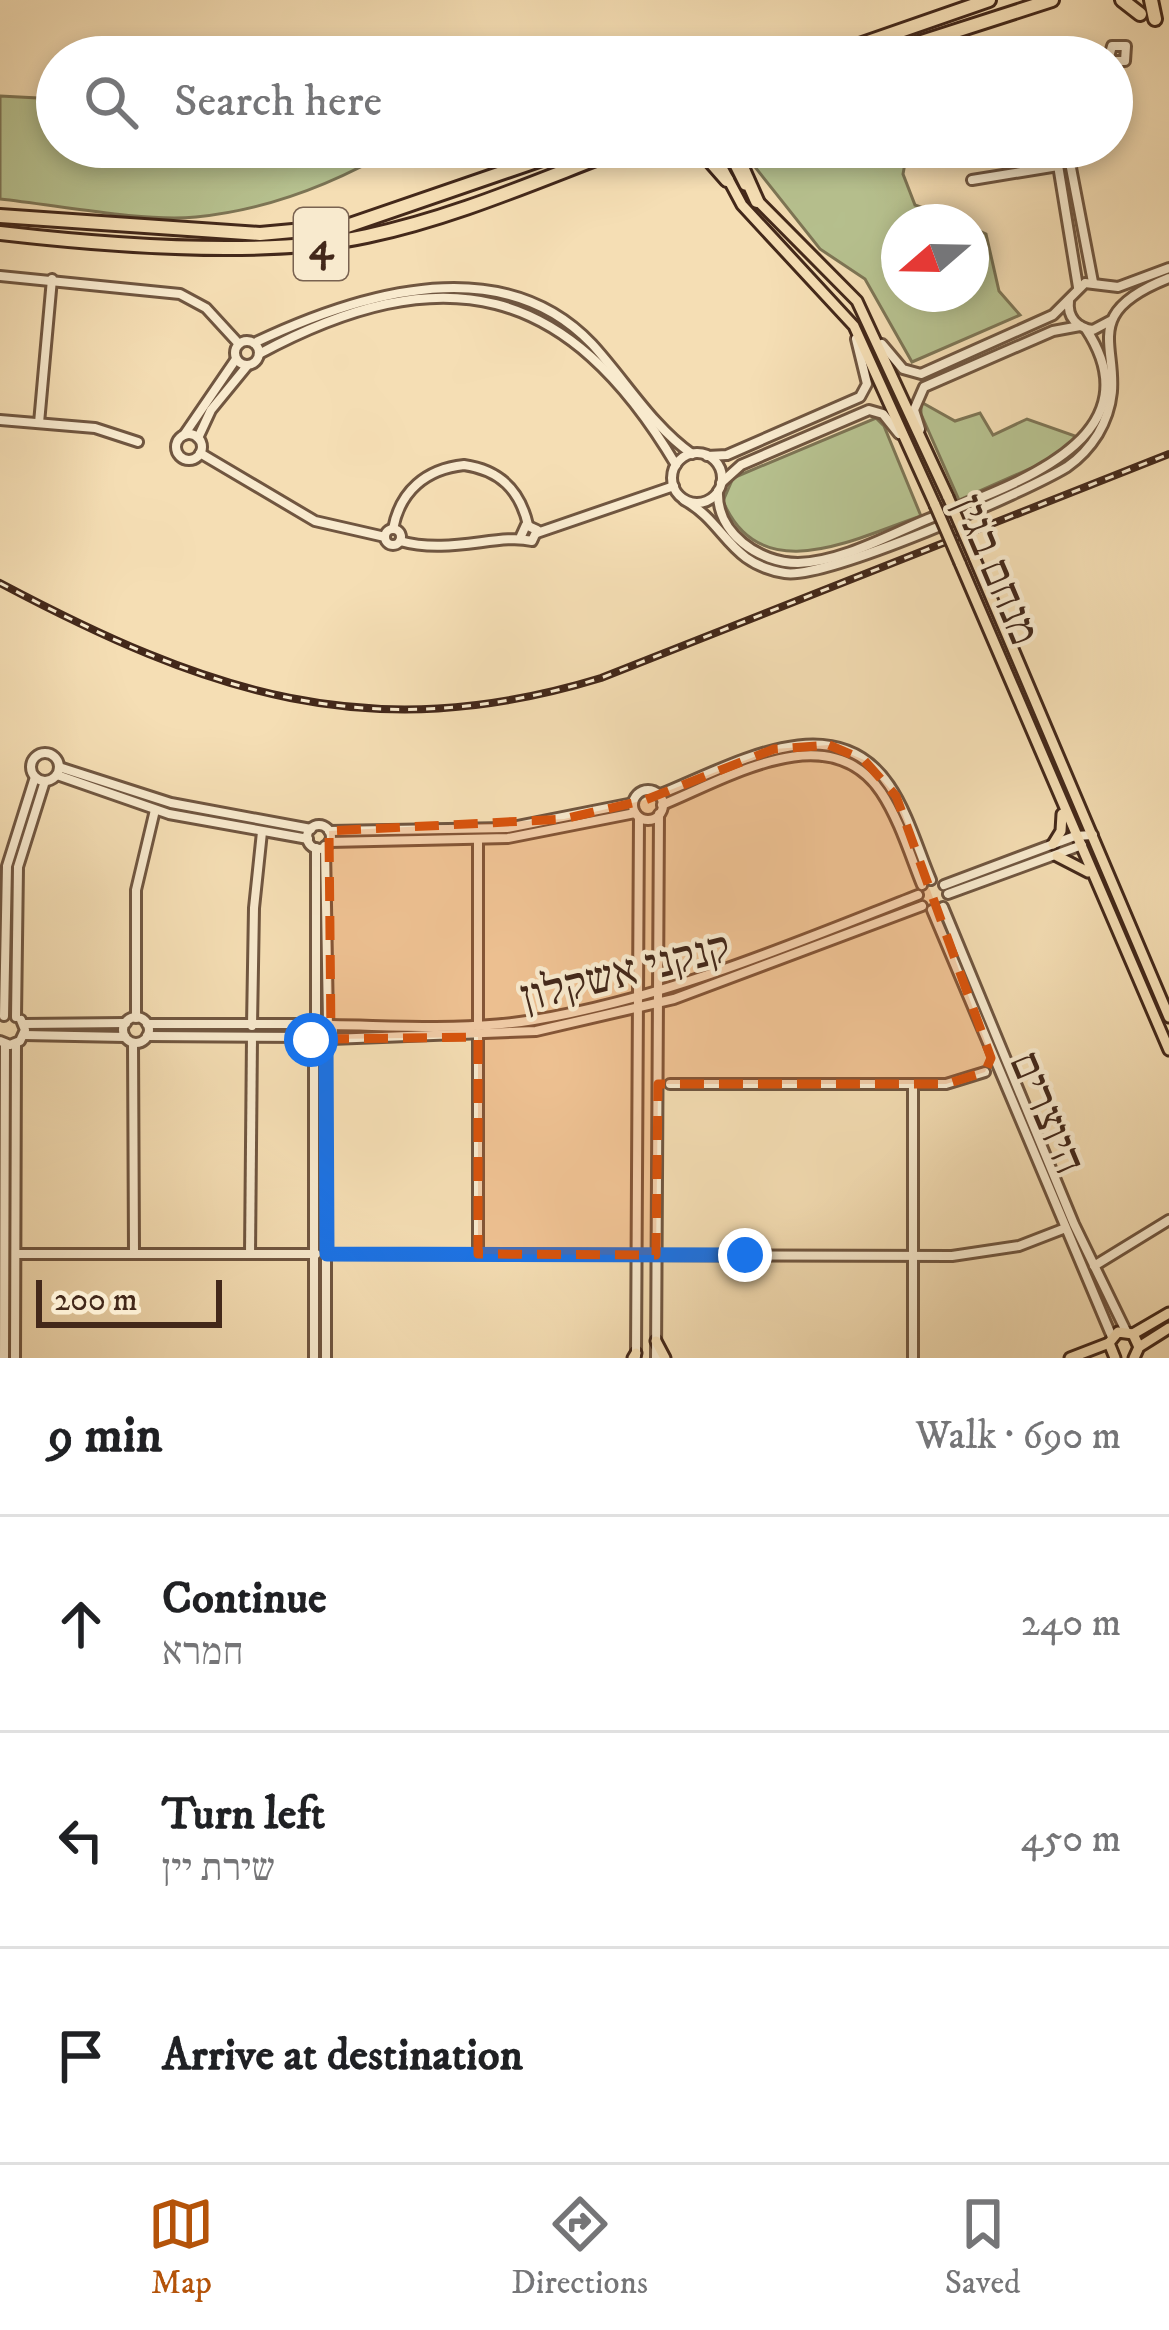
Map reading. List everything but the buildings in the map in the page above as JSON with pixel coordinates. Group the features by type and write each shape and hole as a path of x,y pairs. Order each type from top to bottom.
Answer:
{"highway":[{"path":"885,36 988,0"},
{"path":"940,36 1052,0"},
{"path":"1122,0 1140,14"},
{"path":"1151,0 1155,20"},
{"name":"4","path":"0,216 260,234 347,226 516,168"},
{"name":"4","path":"0,233 71,241 322,244 414,225 572,168"},
{"path":"716,168 727,180"},
{"path":"740,168 757,201"}],"main road":[{"name":"מנחם בגין","path":"722,168 742,205 854,326 1169,1050"},
{"name":"מנחם בגין","path":"757,201 857,302 882,344 1169,1017"},
{"path":"1058,797 1061,831 1055,850 1092,878"},
{"path":"1070,1358 1169,1313"},
{"path":"1130,1333 1136,1353 1169,1328"},
{"path":"1110,1340 1114,1358"},
{"path":"656,1341 660,1358"}],"street":[{"path":"972,180 1046,168"},
{"path":"1058,168 1078,287"},
{"path":"1071,168 1093,282"},
{"path":"882,344 903,368 921,374 1053,315 1078,287 1093,282 1107,288 1169,268"},
{"path":"0,275 180,294 206,308 238,344 236,359 176,446 188,459 200,453"},
{"path":"200,453 198,438 211,410 260,353 323,322 417,301 473,297 514,305 573,339 676,465 674,486 684,500 699,509 733,551 789,574 824,569 1009,494 1086,452 1113,395 1107,333 1115,308 1133,292 1169,278"},
{"path":"39,423 52,279"},
{"path":"238,344 254,343 320,313 415,291 473,287 518,296 579,332 671,438 692,454 707,456 727,455 860,397 867,384 854,326"},
{"path":"1107,288 1115,308"},
{"path":"707,456 719,467 723,520 744,544 796,563 842,553 981,497 1067,455 1089,431 1104,379 1097,347 1070,314 1070,299"},
{"path":"924,442 914,410 924,387 1053,331 1112,320"},
{"path":"254,343 260,353"},
{"path":"236,359 247,366"},
{"path":"684,500 706,501 741,465 868,410 884,414 908,444"},
{"path":"0,419 94,428 138,442"},
{"path":"184,435 198,438"},
{"path":"200,453 315,521 389,533"},
{"path":"676,465 692,454"},
{"path":"537,533 528,525 520,499 504,481 464,465 421,479 404,499 389,533 393,545 400,541 463,547 521,536 532,541 537,533 674,486"},
{"path":"521,536 528,525"},
{"path":"634,1356 636,811 641,791 658,795 774,749 829,745 864,760 889,784 932,908"},
{"path":"136,1018 126,1023 2,1018 7,866 35,777 31,763 38,754 52,754 58,771 155,810 262,832 309,834 320,825 325,842 330,1023 326,1358"},
{"path":"325,842 482,830 636,811 651,820 661,810 777,759 827,755 859,769 880,790 924,887"},
{"path":"24,1035 18,867 45,782 58,771"},
{"path":"58,771 309,834 325,842 478,841 636,811"},
{"path":"35,777 45,782"},
{"path":"656,1341 658,795"},
{"path":"136,1018 136,890 155,810"},
{"path":"250,1254 254,908 262,832"},
{"path":"924,887 946,890 1055,850 1075,836 1093,835"},
{"path":"1055,850 1079,848 1093,835"},
{"path":"478,841 478,1254"},
{"path":"314,1358 312,1040 325,842"},
{"name":"קנקני אשקלון","path":"616,1007 924,887"},
{"path":"932,908 946,890"},
{"name":"קנקני אשקלון","path":"312,1040 478,1031 616,1007 635,1009 674,1000 932,908"},
{"name":"היוצרים","path":"932,908 1110,1340"},
{"name":"היוצרים","path":"932,908 1094,1266 1130,1333"},
{"path":"658,969 674,987"},
{"path":"635,982 616,1007 636,1033"},
{"path":"658,1026 674,1000"},
{"path":"136,1018 147,1024 312,1040"},
{"path":"24,1035 129,1040 252,1032 313,1022"},
{"name":"קנקני אשקלון","path":"313,1022 478,1031"},
{"path":"126,1023 134,1253"},
{"path":"147,1024 147,1036"},
{"path":"15,1358 16,1044 24,1035"},
{"path":"4,1358 2,1042 16,1044"},
{"path":"985,1072 991,1058"},
{"path":"658,1093 670,1084 952,1083 985,1072 999,1078"},
{"path":"658,1073 670,1084"},
{"path":"913,1358 914,1083"},
{"path":"1094,1266 1169,1220"},
{"path":"327,1254 913,1256 997,1250 1063,1229"},
{"path":"16,1254 316,1254"}],"highlighted area":[{"path":"829,745 864,760 896,796 991,1058 985,1072 946,1084 658,1084 656,1255 478,1254 478,1037 331,1039 329,831 564,819 645,800 774,749"}],"green space":[{"path":"0,96 36,98 36,168 358,168 275,201 196,217 150,217 0,199"},
{"path":"756,168 904,168 915,204 881,204 881,307 865,279 820,249"},
{"path":"989,247 999,291 1020,315 912,362 884,312 989,312"},
{"path":"921,402 955,421 980,413 993,435 1027,419 1078,437 1054,458 959,500 921,414"},
{"path":"876,418 884,426 921,516 812,550 785,551 760,544 739,528 723,501 733,478"}],"railway":[{"path":"0,583 148,654 219,680 290,698 363,708 438,708 517,699 601,678 1169,454"}],"route":[{"path":"311,1040 326,1043 327,1254 745,1255"}]}
